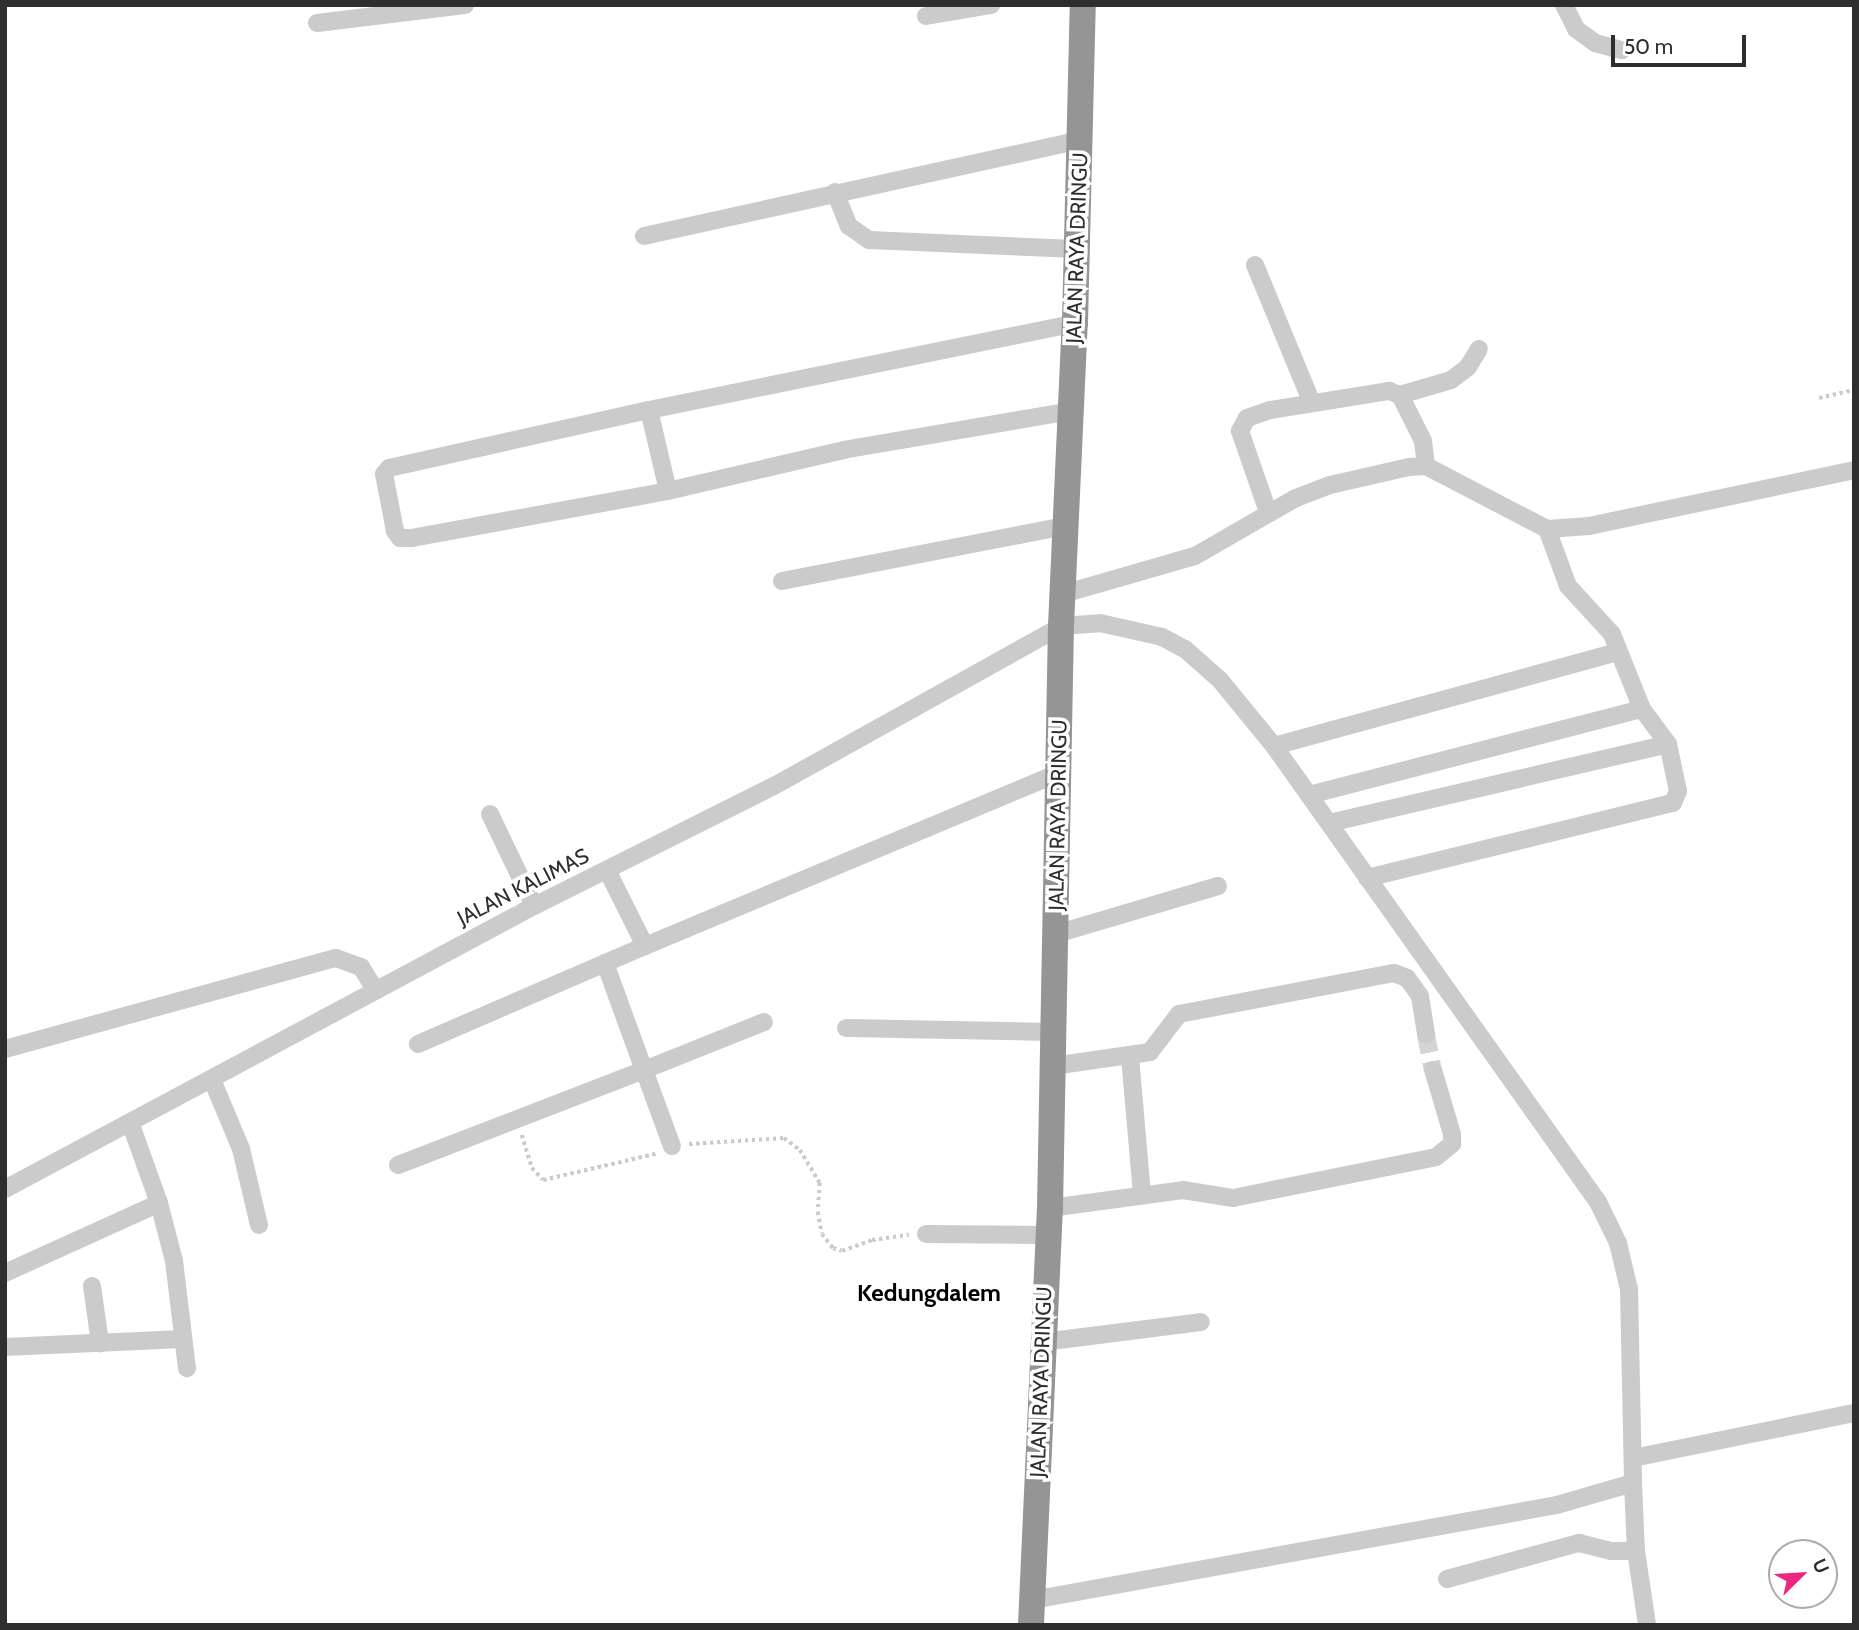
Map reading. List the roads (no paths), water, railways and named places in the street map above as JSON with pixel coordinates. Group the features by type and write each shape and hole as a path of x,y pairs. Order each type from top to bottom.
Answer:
{"highway":[{"name":"JALAN RAYA DRINGU","path":"1032,1612 1050,1208 1061,626 1075,323 1083,5"}],"street":[{"path":"317,23 465,5"},
{"path":"926,16 991,5"},
{"path":"1564,5 1576,29 1595,43 1622,50"},
{"path":"644,236 835,191 1080,140"},
{"path":"835,191 849,226 869,240 1076,249"},
{"path":"1255,265 1311,401"},
{"path":"1071,411 844,450 668,491 412,538 400,538 395,531 384,474 389,468 649,410 1075,323"},
{"path":"1268,512 1240,430 1247,418 1311,401 1374,390 1400,396 1451,380 1468,367 1479,349"},
{"path":"1400,396 1423,441 1426,466"},
{"path":"649,410 668,491"},
{"path":"1063,594 1195,556 1268,512 1330,485 1426,466 1547,529 1589,526 1854,471"},
{"path":"782,581 1066,526"},
{"path":"1367,877 1673,803 1678,790 1668,744 1642,709 1601,620 1568,586 1547,529"},
{"path":"1061,626 1100,622 1141,628 1185,649 1220,680 1275,746 1577,1168 1618,1243 1629,1289 1636,1551 1647,1625"},
{"name":"JALAN KALIMAS","path":"5,1189 213,1082 369,978 534,906 775,786 1061,626"},
{"path":"1275,746 1618,652"},
{"path":"1309,794 1642,709"},
{"path":"1329,823 1668,744"},
{"path":"418,1044 1060,772"},
{"path":"490,814 534,906"},
{"path":"607,870 645,946"},
{"path":"1056,934 1218,886"},
{"path":"5,1049 336,958 369,978"},
{"path":"605,963 672,1146"},
{"path":"1053,1066 1150,1052 1179,1014 1394,973 1407,978 1420,996 1426,1035"},
{"path":"398,1165 764,1022"},
{"path":"846,1028 1054,1032"},
{"path":"1130,1057 1142,1194"},
{"path":"1050,1208 1183,1190 1233,1198 1436,1157 1452,1144 1452,1134 1433,1070"},
{"path":"213,1082 241,1149 259,1225"},
{"path":"131,1125 159,1203 174,1261 187,1368"},
{"path":"5,1273 159,1203"},
{"path":"926,1234 1048,1235"},
{"path":"92,1286 100,1343"},
{"path":"1043,1342 1201,1322"},
{"path":"5,1347 183,1339"},
{"path":"1633,1458 1854,1413"},
{"path":"1032,1612 1557,1504 1633,1483"},
{"path":"1447,1579 1580,1543 1611,1551 1636,1551"}],"tunnel":[{"path":"1426,1035 1433,1070"}],"district":[{"name":"Kedungdalem","path":"929,1293"}]}
